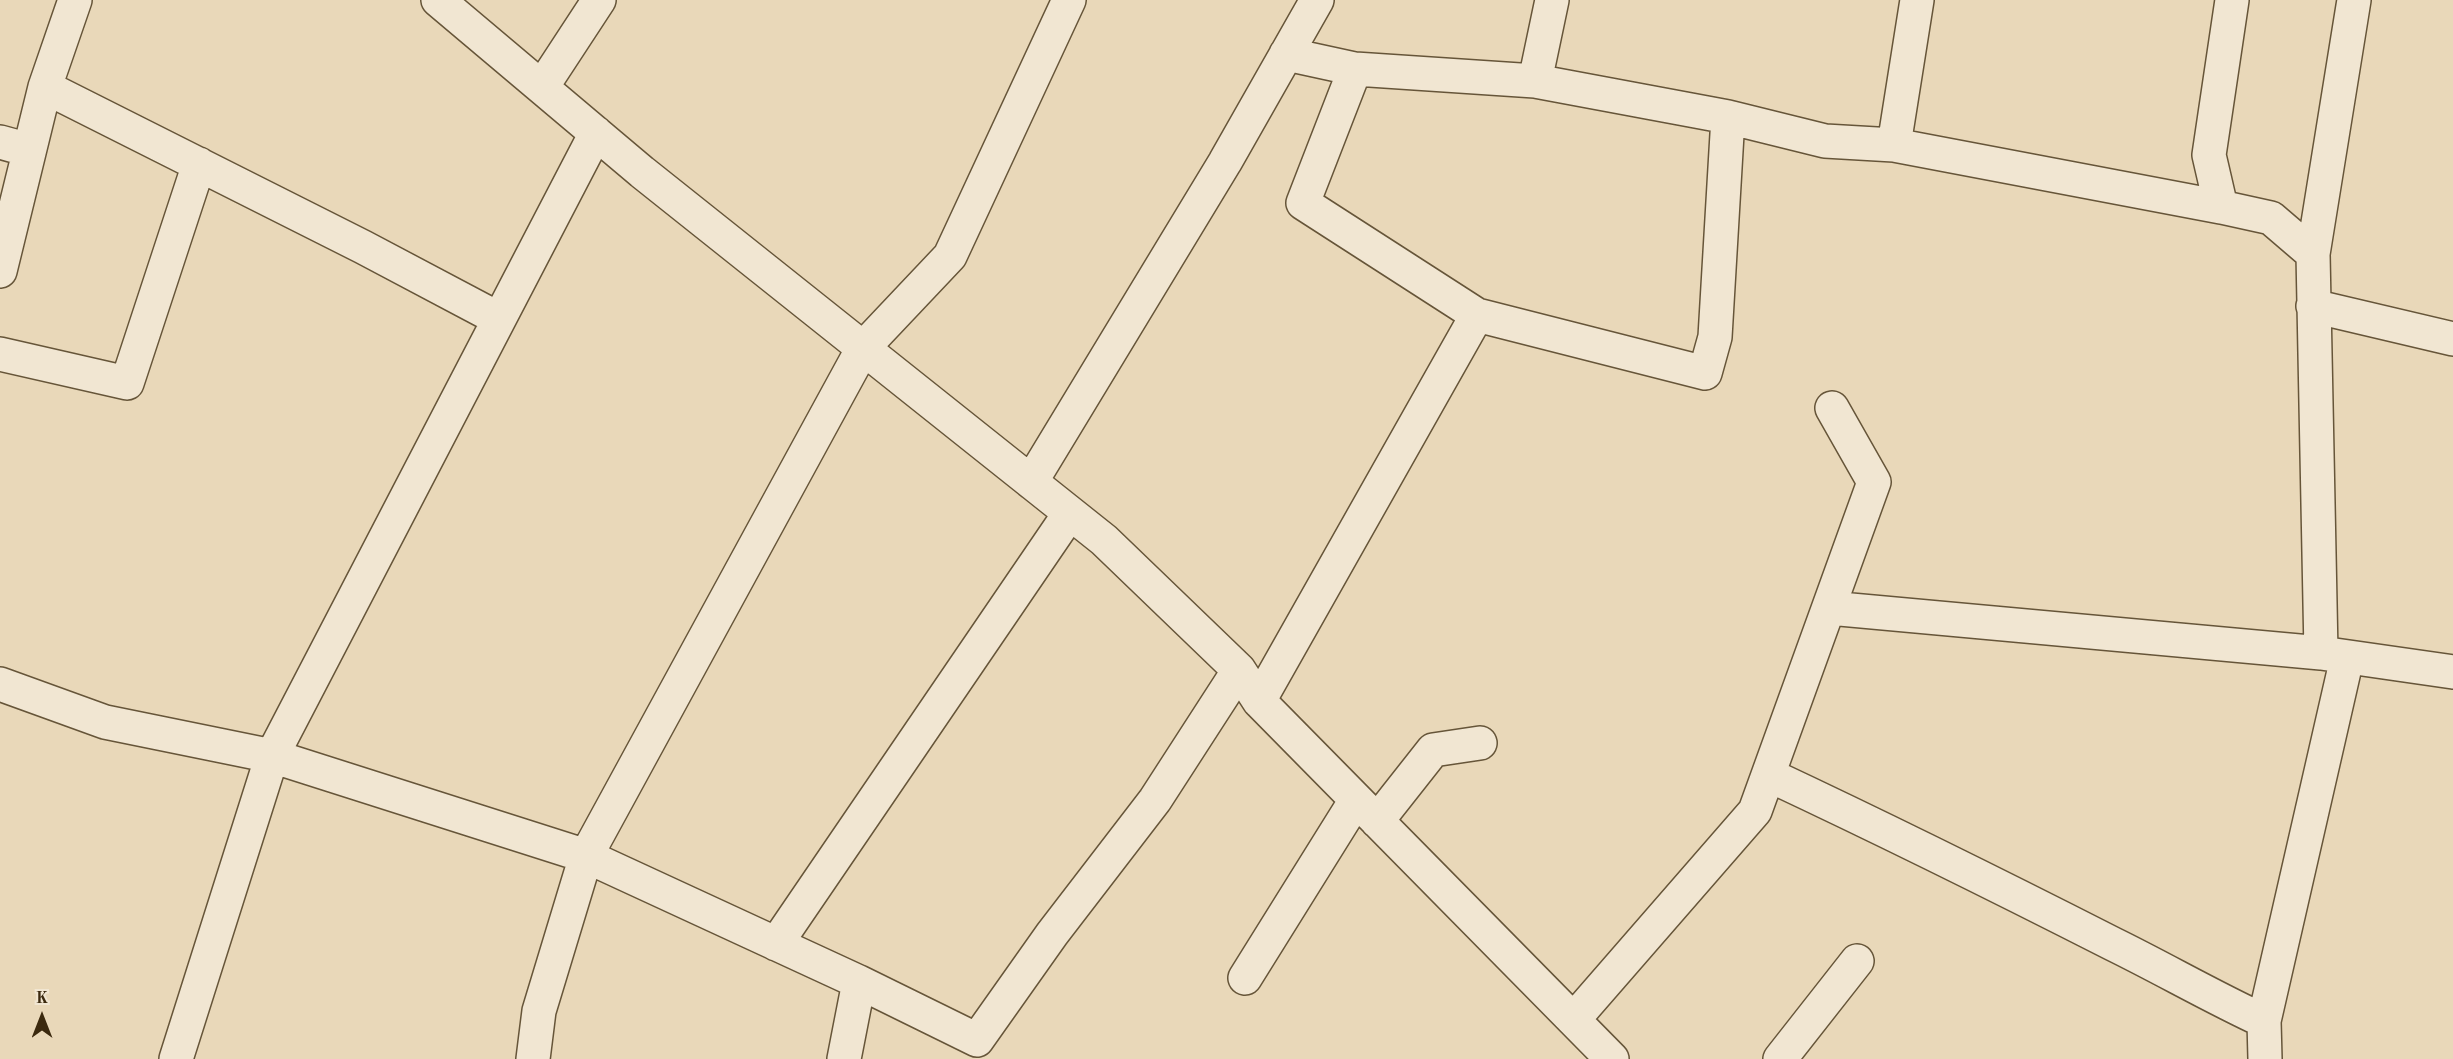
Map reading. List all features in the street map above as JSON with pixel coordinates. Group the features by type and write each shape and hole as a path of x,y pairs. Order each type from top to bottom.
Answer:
{"street":[{"path":"0,271 14,146 45,87 75,0"},
{"path":"438,0 596,133 1104,540 1239,670 1259,701 1612,1059"},
{"path":"542,87 599,0"},
{"path":"532,1059 539,1011 586,856 864,348 950,256 1069,0"},
{"path":"1031,482 1225,162 1317,0"},
{"path":"1535,81 1552,0"},
{"path":"1894,145 1917,0"},
{"path":"2221,207 2209,155 2232,0"},
{"path":"2265,1059 2264,1021 2334,656 2313,306 2313,254 2354,0"},
{"path":"1286,54 1355,69 1535,81 1728,117 1825,141 1894,145 2221,207 2271,218 2313,254"},
{"path":"1355,69 1303,203 1477,315 1705,373 1715,337 1728,117"},
{"path":"45,87 500,319"},
{"path":"176,1059 272,756 596,133"},
{"path":"0,354 127,383 199,164"},
{"path":"2313,306 2453,339"},
{"path":"1259,701 1477,315"},
{"path":"1574,1019 1755,811 1874,482 1832,408"},
{"path":"776,944 1070,513"},
{"path":"1828,608 2334,656 2453,672"},
{"path":"0,684 105,722 272,756 586,856 859,982 977,1040 1052,934 1155,800 1239,670"},
{"path":"1245,978 1367,810 1433,750 1480,743"},
{"path":"1768,775 1879,827 2264,1021"},
{"path":"1780,1059 1857,961"},
{"path":"844,1059 859,982"}]}
